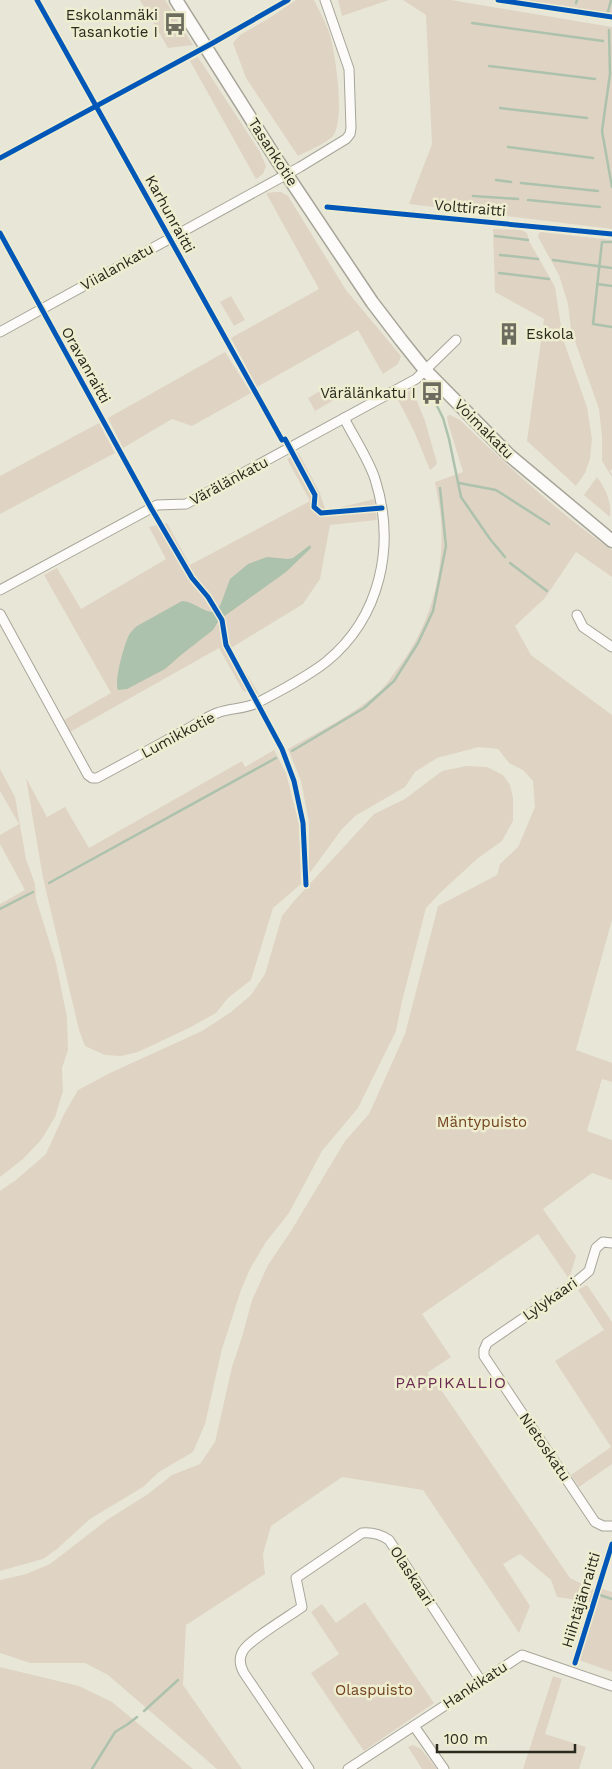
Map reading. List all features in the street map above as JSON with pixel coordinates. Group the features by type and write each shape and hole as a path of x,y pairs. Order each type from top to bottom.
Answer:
{"street":[{"name":"Tasankotie","path":"176,0 287,174 372,302"},
{"name":"Viialankatu","path":"0,332 287,174 346,139 350,134 349,69 325,0"},
{"name":"Voimakatu","path":"372,302 425,370 509,455 612,541"},
{"name":"Värälänkatu","path":"0,590 157,505 186,504 416,379 456,340"},
{"name":"Lumikkotie","path":"0,614 84,767 92,778 97,778 217,713 252,705 303,677 327,661 349,638 374,595 382,566 385,541 382,508 375,478 344,418"},
{"path":"577,614 583,627 612,647"},
{"name":"Lylykaari","path":"484,1356 487,1343 576,1282 589,1271 596,1248 603,1242 612,1243"},
{"name":"Nietoskatu","path":"484,1356 594,1522 603,1526 612,1526"},
{"name":"Olaskaari","path":"309,1769 244,1673 240,1656 247,1646 302,1607 296,1578 362,1533 368,1532 382,1535 389,1540 481,1681"},
{"name":"Hankikatu","path":"348,1769 522,1654 612,1686"},
{"path":"414,1726 444,1769"}],"green space":[{"path":"140,0 165,0 193,45 168,48"},
{"path":"296,0 314,0 327,28 334,54 339,103 336,130 331,138 298,156 246,78 233,43 240,35"},
{"path":"338,0 389,0 342,16"},
{"path":"403,0 451,0 612,27 612,229 409,204 432,144 426,15"},
{"path":"518,0 612,0 612,16"},
{"path":"198,57 260,152 266,166 263,174 256,179 190,61"},
{"path":"281,192 288,196 346,290 401,356 398,364 383,374 358,330 257,387 231,338 319,289 266,193"},
{"path":"493,229 521,230 527,233 529,241 555,287 563,339 587,407 592,439 590,459 585,473 576,486 527,441 544,319 495,292"},
{"path":"541,232 612,240 612,469 610,471 612,477 602,461 599,409 571,330 568,304 559,275 538,237"},
{"path":"231,296 245,320 234,326 220,302"},
{"path":"225,352 251,393 192,426 172,419 123,448 108,418"},
{"path":"325,388 334,400 315,411 308,398"},
{"path":"412,389 425,421 437,463 430,470 414,431 397,398"},
{"name":"Mäntypuisto","path":"450,415 460,420 552,504 612,550 612,577 576,552 545,598 515,626 531,655 612,715 612,920 576,1050 612,1063 612,1082 602,1079 587,1131 612,1140 612,1180 592,1173 543,1209 576,1256 569,1279 538,1234 422,1314 451,1357 427,1373 435,1381 570,1578 595,1590 590,1602 557,1597 551,1580 520,1554 503,1564 530,1606 519,1633 423,1490 342,1477 271,1526 263,1554 265,1574 186,1625 183,1685 242,1769 217,1769 108,1675 85,1663 30,1663 0,1653 0,1580 26,1574 50,1564 107,1520 148,1494 172,1475 200,1464 215,1442 232,1367 252,1300 268,1265 291,1231 345,1141 369,1114 405,1034 438,906 497,875 500,864 518,847 535,807 533,781 523,770 509,763 498,749 479,747 437,758 415,772 405,787 355,816 342,829 309,874 309,822 301,781 288,749 348,715 381,690 407,656 426,620 437,581 442,540 435,482 463,472 448,423 447,416"},
{"path":"99,423 115,453 0,514 0,476"},
{"path":"298,452 319,491 326,511 374,499 377,520 330,525 320,579 303,604 231,648 259,694 243,691 219,648 70,732 64,720 111,693 44,575 57,568 81,609 166,559 149,527 167,523 190,565 310,501 287,459"},
{"path":"597,477 607,496 610,506 610,517 584,495"},
{"path":"274,750 286,773 299,824 301,884 273,908 251,980 228,998 216,1013 138,1052 121,1056 105,1055 85,1046 79,1030 43,878 26,778 47,817 65,807 89,848 242,761 245,767"},
{"path":"466,766 487,767 503,775 510,785 513,797 513,821 502,841 477,859 426,908 396,1031 358,1108 322,1151 289,1213 266,1242 250,1269 241,1290 222,1349 205,1424 193,1452 159,1472 143,1487 90,1519 43,1559 0,1571 0,1191 46,1154 64,1114 78,1090 110,1073 202,1031 231,1012 251,995 265,974 282,916 374,814 405,799 442,771"},
{"path":"0,769 15,797 26,859 35,884 36,899 56,963 67,1017 68,1050 62,1068 63,1091 55,1117 41,1140 23,1159 0,1177 0,904 25,890 0,844 0,835 19,824 0,791"},
{"path":"587,1285 612,1322 612,1464 579,1487 571,1475 611,1447 555,1361 604,1330 578,1290"},
{"path":"602,1589 612,1592 612,1672 579,1660"},
{"name":"Olaspuisto","path":"365,1602 434,1703 364,1751 311,1673 339,1654 311,1612 322,1604 336,1623"},
{"path":"0,1667 79,1686 112,1702 193,1769 0,1769"},
{"path":"553,1676 562,1679 545,1734 586,1747 579,1769 523,1769"},
{"path":"413,1745 421,1749 437,1769 422,1769 408,1747"}],"shaded area":[{"path":"310,545 311,548 286,572 219,620 213,630 165,669 127,689 118,690 117,679 122,654 129,635 137,626 182,601 189,602 211,612 220,606 230,579 248,564 267,557 293,558"}],"waterway":[{"path":"608,12 611,0"},
{"path":"472,23 603,41"},
{"path":"609,30 610,74 602,131 612,187"},
{"path":"489,66 595,79"},
{"path":"500,108 587,118"},
{"path":"508,147 593,158"},
{"path":"496,180 511,182"},
{"path":"521,183 598,191"},
{"path":"473,196 518,199"},
{"path":"528,200 600,207"},
{"path":"495,236 528,240"},
{"path":"612,242 602,242 593,324 612,327"},
{"path":"500,255 538,259"},
{"path":"553,260 612,268"},
{"path":"499,273 549,279"},
{"path":"597,284 612,286"},
{"path":"435,402 443,418 449,439 461,497 505,557"},
{"path":"459,483 496,490 549,524"},
{"path":"292,751 364,708 394,681 418,643 433,611 446,546 440,488"},
{"path":"510,563 547,591"},
{"path":"49,883 276,758"},
{"path":"0,909 33,892"},
{"path":"600,1595 612,1599"},
{"path":"144,1711 178,1680"},
{"path":"92,1769 115,1732 137,1717"}],"cycle path":[{"name":"Karhunraitti","path":"37,0 282,440"},
{"path":"0,158 211,44 288,0"},
{"path":"498,0 612,17"},
{"name":"Volttiraitti","path":"327,207 612,234"},
{"name":"Oravanraitti","path":"0,233 151,508 192,578 208,597 222,620 226,645 282,749 294,781 303,823 306,885"},
{"path":"285,439 315,495 314,507 321,513 382,508"},
{"name":"Hiihtäjänraitti","path":"575,1663 612,1544"}],"place":[{"name":"Eskolanmäki Tasankotie I","path":"175,24"},
{"name":"Eskola","path":"509,334"},
{"name":"Värälänkatu I","path":"432,393"}],"district":[{"name":"PAPPIKALLIO","path":"451,1382"}]}
